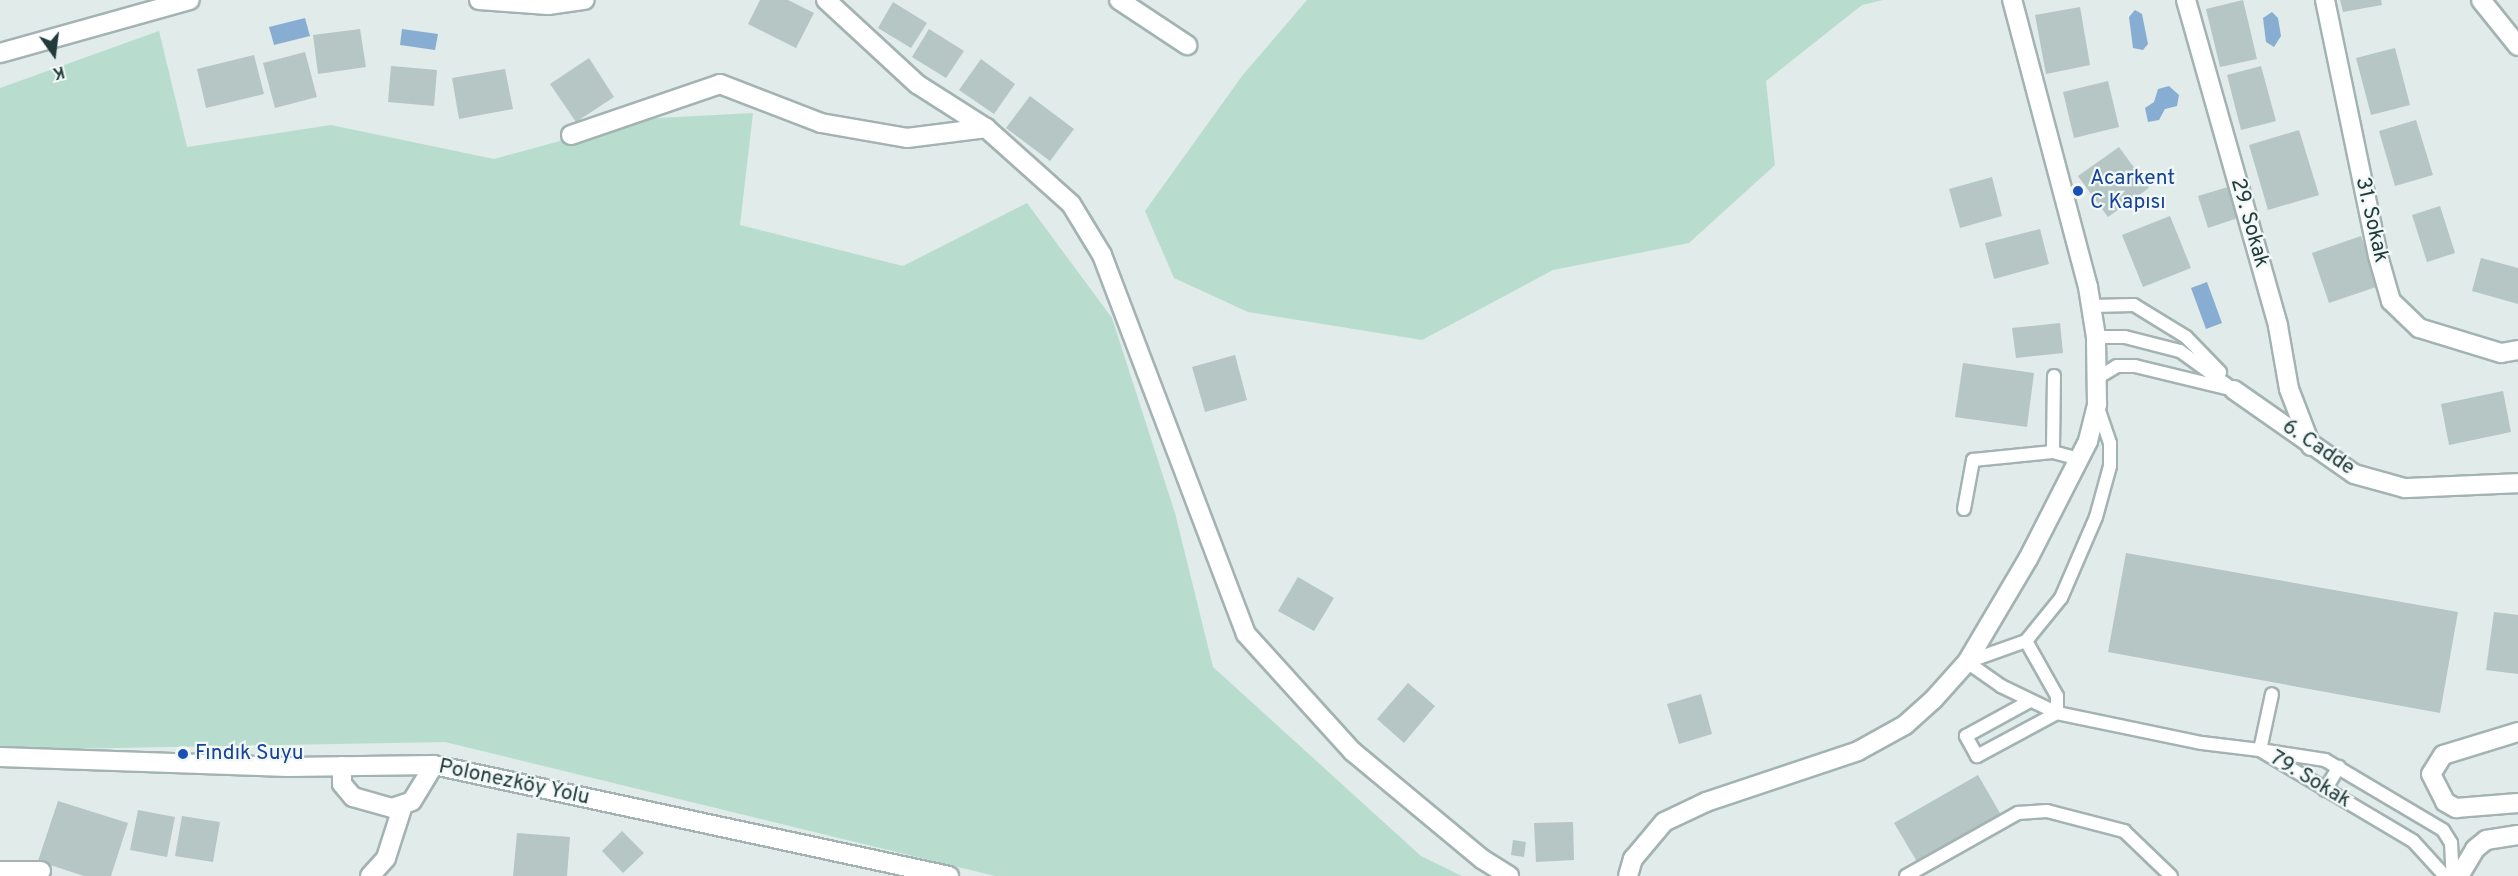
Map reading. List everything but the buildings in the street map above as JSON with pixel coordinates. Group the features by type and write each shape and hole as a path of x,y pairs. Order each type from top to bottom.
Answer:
{"street":[{"path":"0,53 190,0"},
{"path":"479,0 548,5 585,0"},
{"path":"826,0 917,84 986,128 1071,204 1102,255 1246,634 1352,751 1482,859 1509,876"},
{"path":"1119,0 1187,45"},
{"path":"1628,876 1633,859 1664,822 1706,802 1867,746 1905,725 1966,662 2028,559 2088,441 2097,404 2096,337 2091,306 2012,0"},
{"name":"29. Sokak","path":"2186,0 2278,326 2289,389 2311,446"},
{"name":"31. Sokak","path":"2325,0 2378,256 2391,301 2419,328 2501,353 2518,350"},
{"path":"2481,0 2518,46"},
{"path":"571,135 720,84 821,123 907,138 986,128"},
{"name":"6. Cadde","path":"2234,390 2354,474 2405,488 2518,483"},
{"path":"2518,732 2443,755 2432,774 2445,802 2456,808 2518,803"},
{"name":"Polonezköy Yolu","path":"0,757 342,766 434,765 920,873 949,876"},
{"path":"342,766 342,784 353,797 392,808 412,801 434,765"},
{"path":"370,876 386,858 403,805"},
{"path":"2458,876 2475,849 2486,840 2518,835"},
{"path":"0,872 41,871"}],"lane":[{"path":"2091,306 2124,303 2147,312 2208,356 2234,390"},
{"path":"2096,337 2125,337 2180,351 2234,390"},
{"path":"2097,378 2117,366 2135,366 2234,390"},
{"path":"2053,452 2054,376"},
{"path":"1966,662 2026,641 2061,598 2097,517 2110,466 2110,443 2097,404"},
{"path":"1964,509 1973,460 2053,452 2079,459"},
{"path":"2026,641 2057,696 2057,713"},
{"path":"1966,662 2030,701 2057,713 2192,742 2260,750 2272,694"},
{"path":"2030,701 1966,736 1977,756 2057,713"},
{"name":"79. Sokak","path":"2260,750 2325,760 2443,830 2451,843 2453,876"},
{"name":"79. Sokak","path":"2260,750 2413,841 2445,876"},
{"path":"2325,790 2339,767"},
{"path":"1906,876 2018,813 2047,811 2124,831 2171,876"}],"green space":[{"path":"1307,0 1883,0 1862,5 1766,81 1775,165 1689,243 1553,270 1422,340 1248,312 1174,278 1145,211 1242,76"},
{"path":"159,31 187,147 331,125 494,159 640,119 753,113 740,225 903,266 1027,203 1112,318 1175,513 1213,667 1421,856 1462,876 995,876 445,742 0,750 0,88"}],"water":[{"path":"2135,10 2142,14 2148,44 2143,50 2133,48 2129,17"},
{"path":"2272,12 2278,18 2281,36 2274,47 2266,42 2263,18"},
{"path":"305,18 310,36 274,45 269,27"},
{"path":"402,29 438,34 435,50 400,45"},
{"path":"2169,86 2179,95 2177,106 2165,109 2159,120 2148,122 2145,108 2154,102 2158,89"},
{"path":"2207,282 2222,323 2206,329 2191,288"}],"place":[{"name":"Acarkent C Kapısı","path":"2078,191"},
{"name":"Fındık Suyu","path":"183,754"}]}
